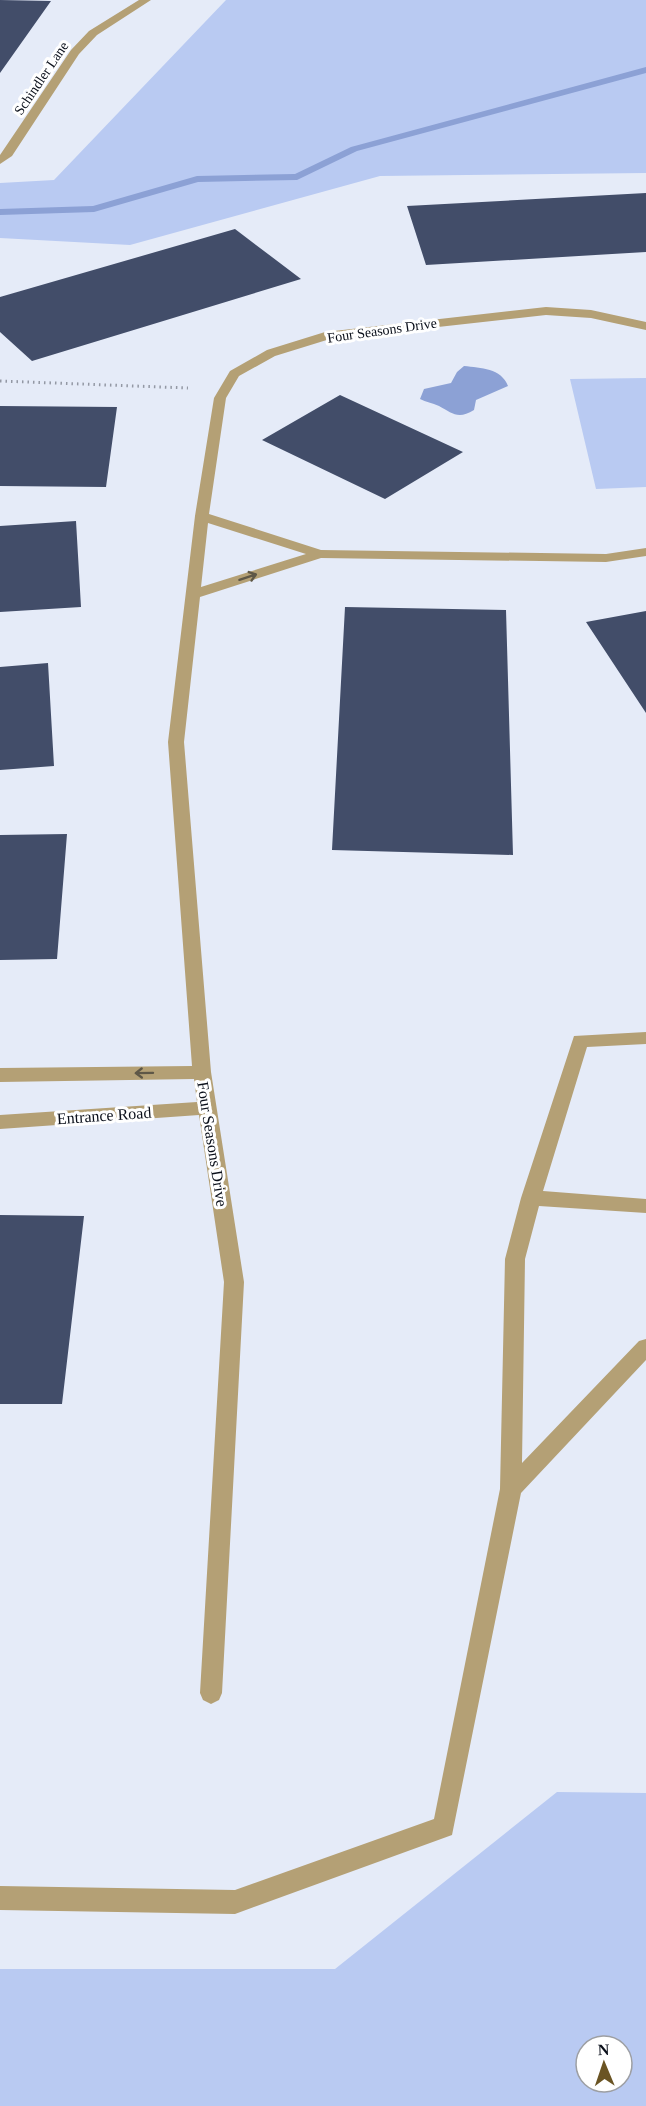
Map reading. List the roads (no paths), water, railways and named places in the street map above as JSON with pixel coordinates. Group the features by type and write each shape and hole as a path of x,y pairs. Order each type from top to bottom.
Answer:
{"street":[{"name":"Schindler Lane","path":"0,161 8,154 75,52 93,33 146,0"},
{"name":"Four Seasons Drive","path":"211,1693 234,1282 202,1072 176,742 202,516 220,398 234,374 271,353 329,335 546,311 591,314 646,326"},
{"path":"202,516 320,554 606,558 646,552"},
{"path":"192,595 320,554"},
{"path":"0,1898 235,1902 444,1827 511,1489 515,1259 531,1198 580,1041 646,1038"},
{"path":"0,1075 202,1072"},
{"name":"Entrance Road","path":"0,1122 207,1108"},
{"path":"531,1198 646,1206"},
{"path":"511,1489 646,1347"}],"waterway":[{"path":"0,212 94,209 197,179 297,177 354,149 646,70"}]}
